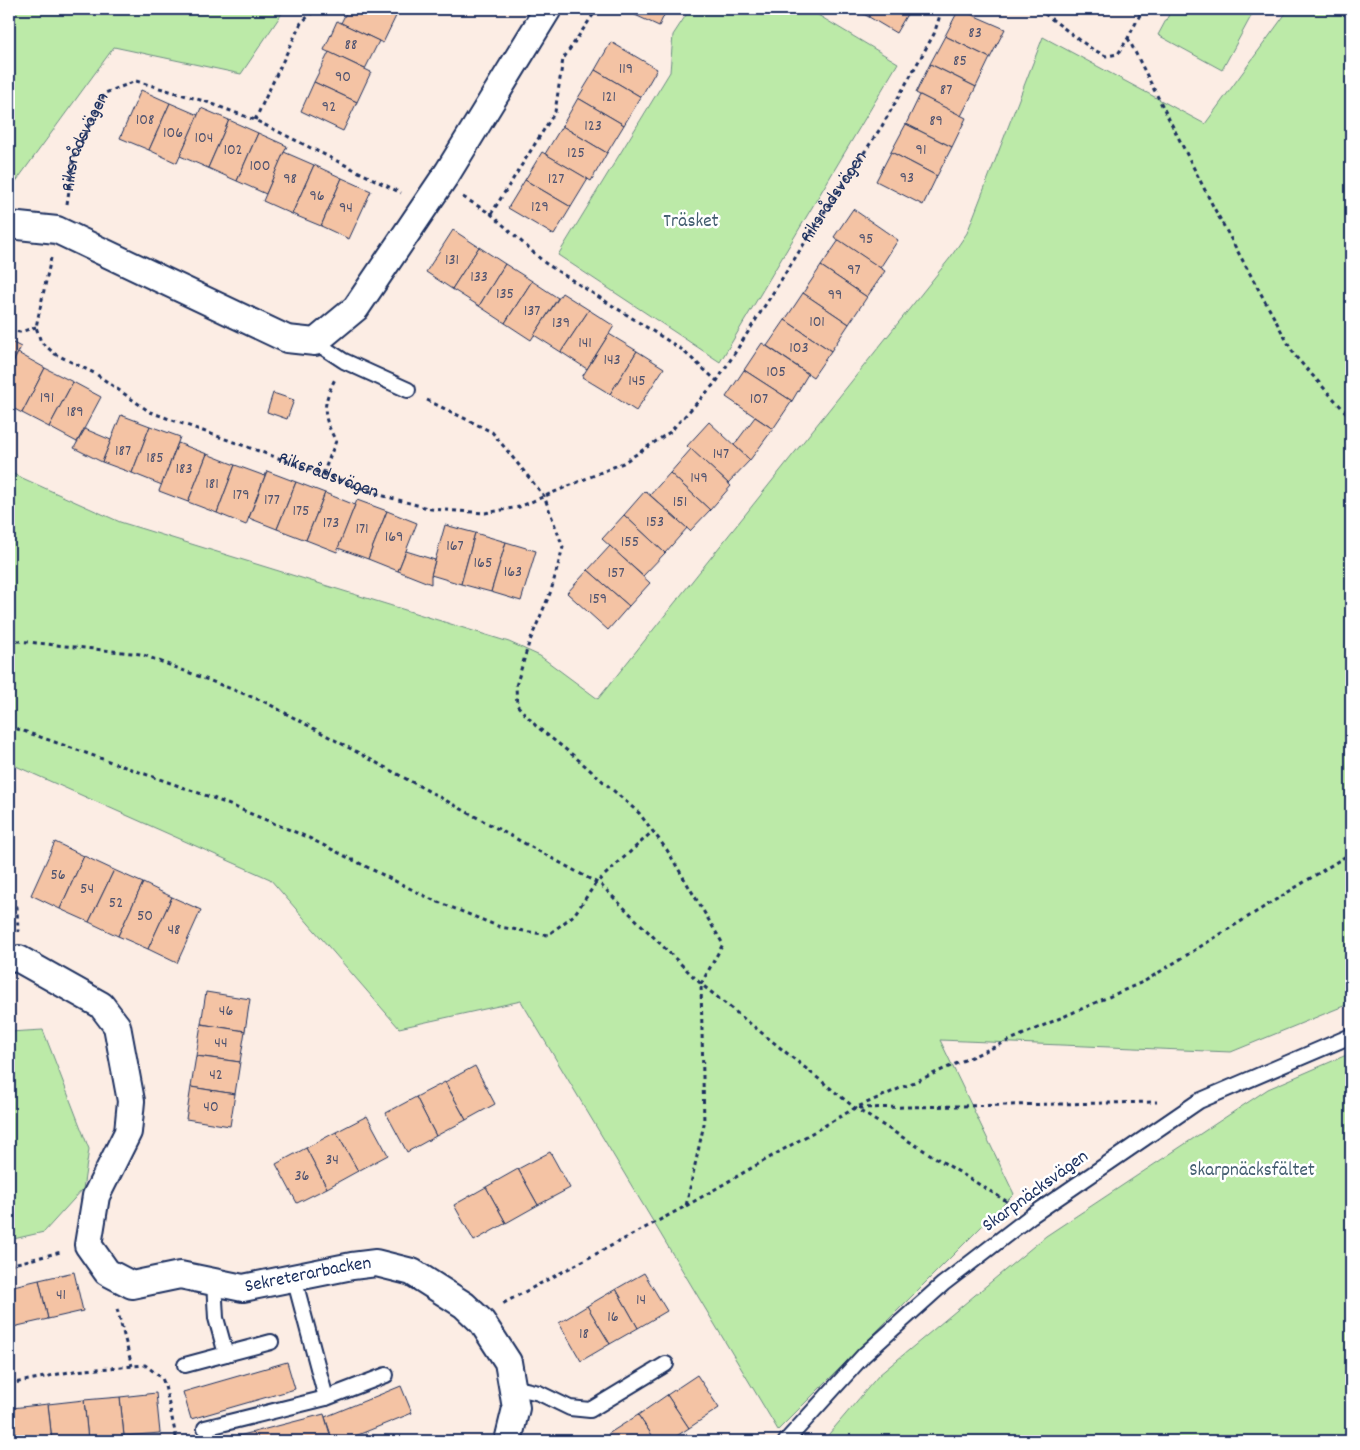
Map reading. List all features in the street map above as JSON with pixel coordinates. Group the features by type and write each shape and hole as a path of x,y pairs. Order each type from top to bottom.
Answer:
{"street":[{"path":"9,225 57,230 287,339 316,342 356,308 426,205 548,9"},
{"path":"18,959 100,1005 117,1026 131,1101 128,1132 96,1196 88,1245"},
{"name":"Sekreterarbacken","path":"88,1245 107,1272 132,1285 180,1275 243,1288 376,1263 412,1272 464,1305 482,1322 508,1362 516,1408 508,1441"}],"lane":[{"path":"316,342 344,361 408,390"},
{"name":"Skarpnäcksvägen","path":"786,1441 864,1355 943,1284 1031,1216 1199,1101 1351,1036"},
{"path":"294,1278 326,1398"},
{"path":"214,1282 216,1318 226,1354"},
{"path":"185,1365 271,1342"},
{"path":"513,1387 539,1394 570,1408 590,1410 666,1364"},
{"path":"205,1428 326,1398 386,1375"}],"path":[{"path":"255,120 301,22 316,9"},
{"path":"491,214 555,112 563,59 597,9"},
{"name":"Riksrådsvägen","path":"426,205 255,120 207,102 136,81 105,92 74,156 66,207 57,230 36,327 41,342 55,354 96,374 150,412 384,496 431,509 486,513 518,507 623,463 670,432 717,381 823,214 882,126 934,34 942,9"},
{"path":"1038,9 1092,49 1106,56 1118,54 1143,9"},
{"path":"1128,38 1214,208 1295,356 1351,418"},
{"path":"440,183 491,214 546,263 681,348 717,381"},
{"path":"9,330 20,332 36,327"},
{"path":"323,474 336,441 329,429 324,409 330,390 344,361"},
{"path":"408,390 492,432 544,496 563,547 551,591 529,643 516,686 517,705 536,726 574,756 639,813 667,850 723,944 701,984 704,1124 686,1206"},
{"path":"9,640 141,654 266,702 596,882 701,984 855,1108 1031,1216"},
{"path":"9,729 12,728 213,798 307,838 431,899 500,927 548,935 574,915 596,882 653,831"},
{"path":"494,1309 686,1206 855,1108 1144,981 1351,853"},
{"path":"9,902 17,907 18,959"},
{"path":"855,1108 1199,1101"},
{"path":"9,1265 88,1245"},
{"path":"107,1272 132,1366"},
{"path":"9,1384 74,1372 145,1364 162,1378 176,1441"}],"green space":[{"path":"9,9 285,9 241,74 114,47 9,191"},
{"name":"Träsket","path":"690,9 808,9 898,63 720,362 558,255 670,72 673,35"},
{"path":"1172,9 1255,9 1222,70 1158,35"},
{"path":"1289,9 1351,9 1351,1003 1231,1052 940,1040 1014,1194 778,1430 521,1001 399,1028 270,879 9,763 9,472 120,522 509,642 540,656 598,699 950,258 967,233 1043,37 1205,124"},
{"path":"43,1030 89,1149 83,1189 44,1232 9,1240 9,1032"},
{"name":"Skarpnäcksfältet","path":"1351,1053 1351,1441 823,1441 879,1375 1046,1236 1268,1089"}],"building":[{"path":"348,9 387,9 397,14 383,43 341,23"},
{"path":"622,9 667,9 659,26"},
{"path":"854,9 873,9 869,17"},
{"path":"873,9 910,9 896,33 869,17"},
{"path":"959,9 1005,29 990,58 945,36"},
{"path":"337,21 379,41 365,69 324,50"},
{"path":"945,36 990,58 976,87 930,64"},
{"path":"611,42 657,69 641,97 595,70"},
{"path":"329,52 371,72 357,102 314,82"},
{"path":"930,64 976,87 961,116 916,93"},
{"path":"595,70 641,97 624,125 578,98"},
{"path":"314,82 357,102 343,131 301,111"},
{"path":"141,90 170,103 149,150 120,138"},
{"path":"920,95 966,118 952,147 906,124"},
{"path":"578,98 624,125 607,153 562,126"},
{"path":"170,103 198,115 177,163 149,150"},
{"path":"201,108 229,120 208,168 180,156"},
{"path":"229,120 258,133 237,181 208,168"},
{"path":"906,124 952,147 937,176 891,152"},
{"path":"562,126 607,153 591,181 545,154"},
{"path":"258,133 287,146 266,194 237,181"},
{"path":"284,152 314,165 292,214 263,201"},
{"path":"542,152 588,179 571,207 525,180"},
{"path":"891,152 937,176 923,205 876,181"},
{"path":"314,165 342,178 321,226 292,214"},
{"path":"342,178 371,191 349,239 321,226"},
{"path":"525,180 571,207 554,235 508,208"},
{"path":"853,209 898,240 880,268 834,237"},
{"path":"453,230 479,247 452,289 426,272"},
{"path":"839,240 885,271 867,297 821,266"},
{"path":"479,247 505,264 479,306 452,289"},
{"path":"505,264 532,281 505,323 479,306"},
{"path":"821,266 867,297 849,324 803,293"},
{"path":"532,281 558,298 531,340 505,323"},
{"path":"562,293 589,310 561,352 534,335"},
{"path":"803,293 849,324 831,351 785,320"},
{"path":"589,310 614,326 587,369 561,352"},
{"path":"785,320 831,351 813,377 767,346"},
{"path":"609,334 637,351 610,394 582,377"},
{"path":"9,341 21,347 9,370"},
{"path":"762,343 808,374 792,401 744,370"},
{"path":"637,351 664,368 636,411 610,394"},
{"path":"18,353 45,368 22,413 9,406 9,370"},
{"path":"45,368 73,382 49,427 22,413"},
{"path":"744,370 792,401 773,429 726,397"},
{"path":"73,382 101,397 77,442 49,427"},
{"path":"273,393 294,400 287,419 267,412"},
{"path":"121,415 150,426 132,473 102,462"},
{"path":"755,417 773,429 750,460 734,445"},
{"path":"709,422 750,460 728,483 687,446"},
{"path":"150,426 180,437 162,485 132,473"},
{"path":"85,429 111,440 102,462 74,448"},
{"path":"178,443 207,454 188,502 159,491"},
{"path":"691,449 731,486 710,510 670,473"},
{"path":"207,454 235,465 217,513 188,502"},
{"path":"235,465 265,476 246,525 217,513"},
{"path":"267,471 296,482 277,529 249,518"},
{"path":"670,473 710,510 690,531 650,495"},
{"path":"296,482 325,493 306,540 277,529"},
{"path":"645,491 687,528 665,553 624,515"},
{"path":"325,493 355,505 337,552 306,540"},
{"path":"357,500 387,511 368,559 338,548"},
{"path":"387,511 417,523 398,571 368,559"},
{"path":"624,515 665,553 643,576 602,539"},
{"path":"445,525 475,533 461,584 431,575"},
{"path":"475,533 506,542 491,592 461,584"},
{"path":"506,542 536,551 521,601 491,592"},
{"path":"610,546 650,583 629,606 588,570"},
{"path":"406,551 435,560 431,584 398,571"},
{"path":"588,570 629,606 608,630 567,593"},
{"path":"55,842 84,856 60,909 31,895"},
{"path":"84,856 114,870 89,922 60,909"},
{"path":"114,870 143,883 118,936 89,922"},
{"path":"143,883 172,897 148,949 118,936"},
{"path":"172,897 201,910 177,963 148,949"},
{"path":"206,992 250,999 245,1031 201,1024"},
{"path":"201,1024 245,1031 240,1062 196,1056"},
{"path":"196,1056 240,1062 235,1094 191,1087"},
{"path":"475,1066 495,1104 466,1120 445,1082"},
{"path":"445,1082 466,1120 436,1136 416,1097"},
{"path":"191,1087 235,1094 230,1126 186,1119"},
{"path":"416,1097 436,1136 407,1152 386,1113"},
{"path":"367,1116 388,1155 358,1171 336,1132"},
{"path":"336,1132 358,1171 327,1188 306,1148"},
{"path":"306,1148 327,1188 297,1203 276,1164"},
{"path":"550,1152 570,1188 538,1205 518,1169"},
{"path":"518,1169 538,1205 506,1223 486,1187"},
{"path":"486,1187 506,1223 474,1241 454,1205"},
{"path":"74,1272 83,1311 48,1319 39,1280"},
{"path":"644,1273 667,1311 638,1328 616,1289"},
{"path":"39,1280 48,1319 13,1327 9,1308 9,1287"},
{"path":"616,1289 638,1328 610,1344 587,1306"},
{"path":"587,1306 610,1344 581,1361 559,1323"},
{"path":"287,1362 295,1389 191,1419 183,1392"},
{"path":"697,1375 719,1408 689,1428 667,1395"},
{"path":"401,1386 412,1413 343,1441 333,1441 325,1417"},
{"path":"156,1393 160,1433 124,1436 120,1397"},
{"path":"667,1395 689,1428 669,1441 656,1441 638,1415"},
{"path":"120,1397 124,1436 88,1440 84,1400"},
{"path":"84,1400 88,1440 52,1441 48,1404"},
{"path":"48,1404 52,1441 16,1441 12,1408"},
{"path":"9,1408 12,1408 16,1441 9,1441"},
{"path":"324,1414 332,1441 219,1441"},
{"path":"638,1415 656,1441 613,1441 608,1434"}]}
